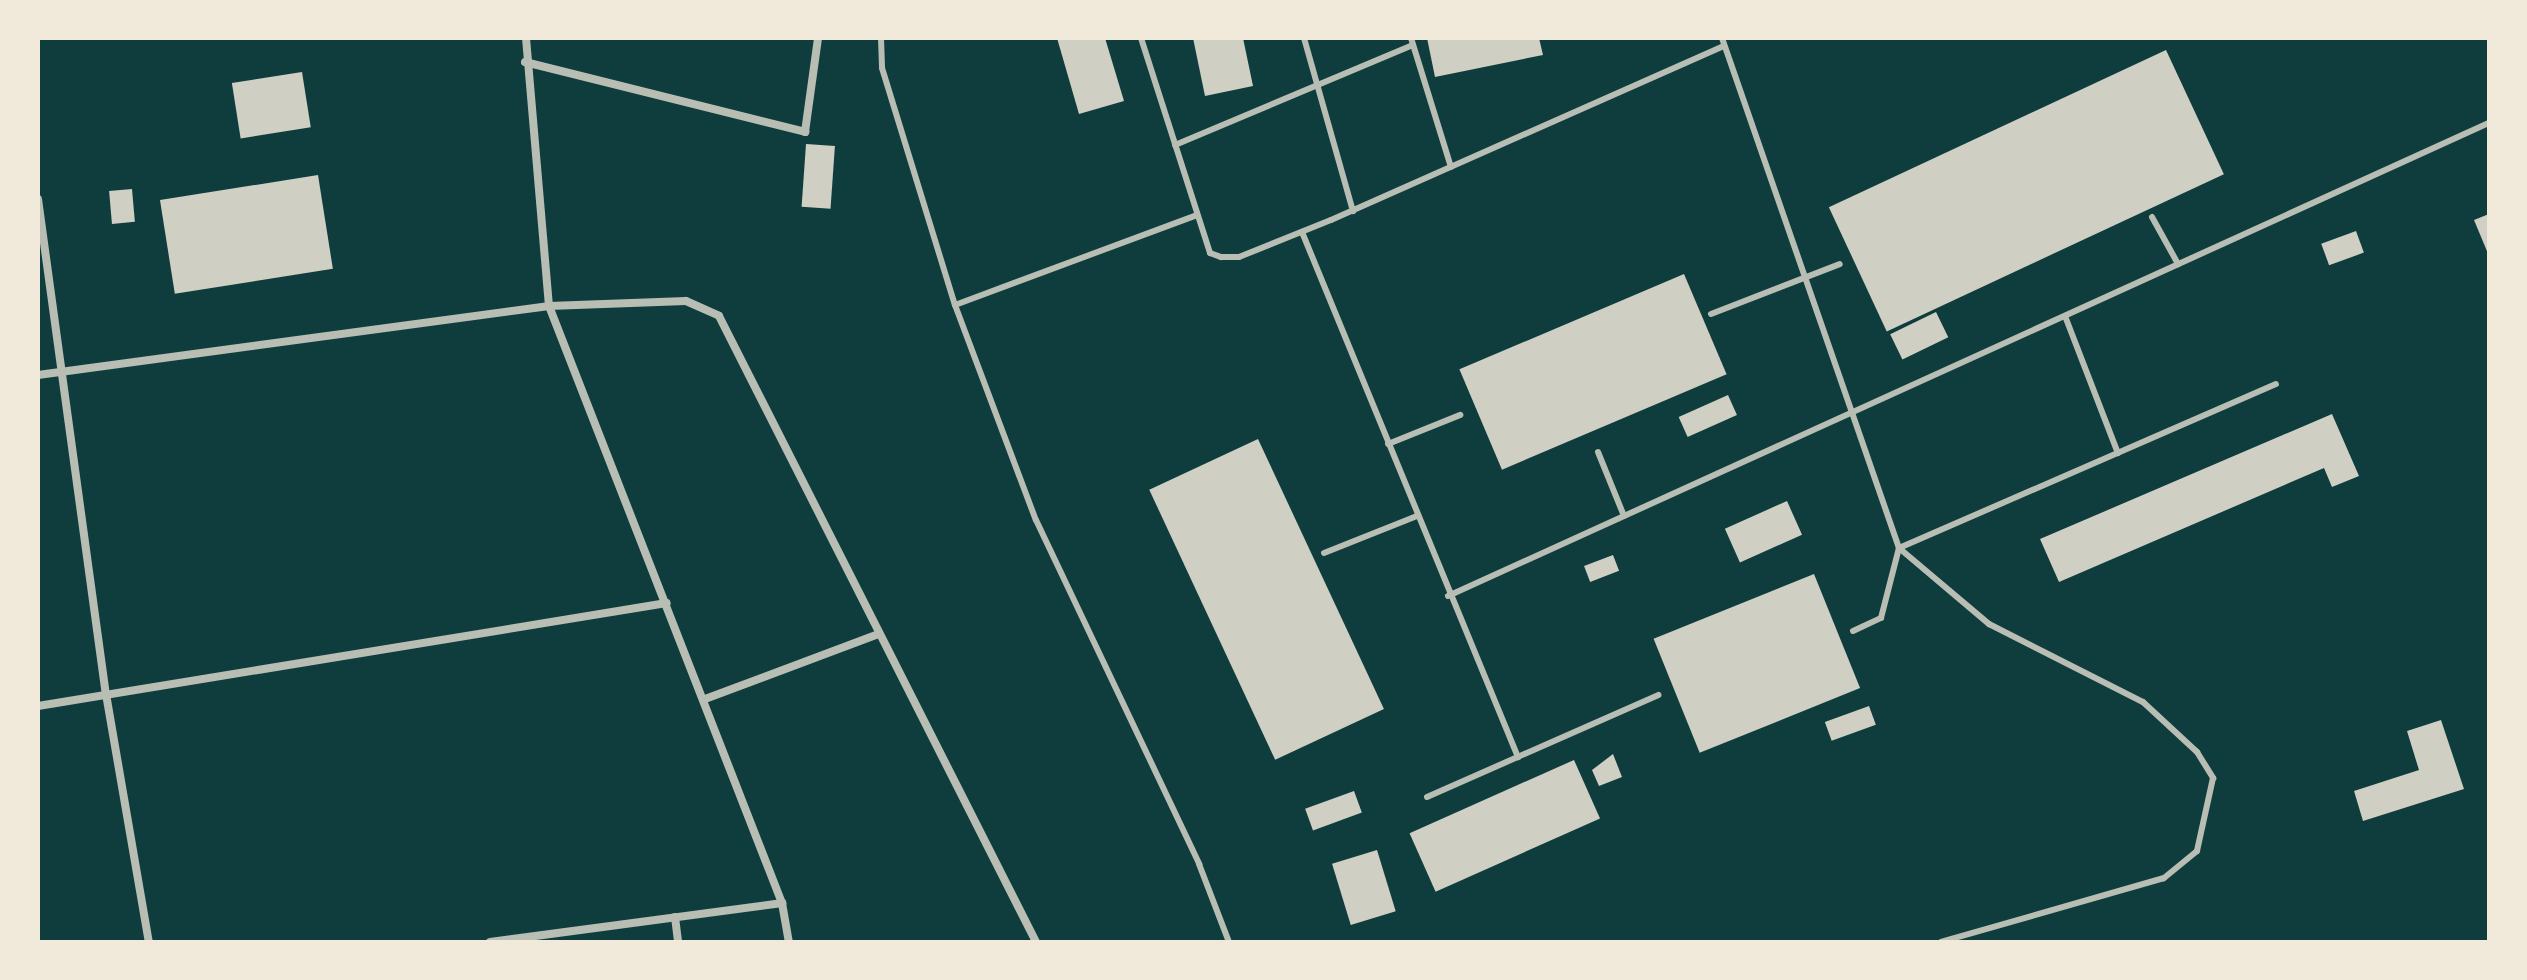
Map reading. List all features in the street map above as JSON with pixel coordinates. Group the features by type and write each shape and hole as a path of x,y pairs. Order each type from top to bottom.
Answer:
{"street":[{"path":"526,38 525,62 549,306 705,699 782,903 789,942"},
{"path":"525,62 805,132 818,38"},
{"path":"38,199 106,694 149,942"},
{"path":"38,375 549,306 686,301 719,316 1036,942"},
{"path":"38,706 667,603"},
{"path":"705,699 879,634"},
{"path":"490,942 782,903"},
{"path":"675,917 678,942"}],"lane":[{"path":"881,38 882,68 955,305 1036,520 1199,864 1229,942"},
{"path":"1141,38 1210,253 1221,257 1239,257 1353,211 1723,42 1848,414 1899,548 1989,624 2143,702 2197,752 2213,778 2197,851 2164,878 1941,942"},
{"path":"1304,38 1353,211"},
{"path":"1175,145 1412,42 1451,167"},
{"path":"1448,596 2489,123"},
{"path":"955,305 1197,215"},
{"path":"2152,217 2178,264"},
{"path":"1302,232 1448,596 1518,757"},
{"path":"1711,314 1840,264"},
{"path":"2065,316 2118,453"},
{"path":"1899,548 2276,384"},
{"path":"1388,444 1460,415"},
{"path":"1598,452 1624,516"},
{"path":"1324,553 1417,516"},
{"path":"1853,631 1881,618 1899,548"},
{"path":"1427,797 1658,695"}],"building":[{"path":"1057,38 1105,38 1124,101 1079,114"},
{"path":"1193,38 1243,38 1253,86 1205,96"},
{"path":"1427,38 1539,38 1543,55 1435,77"},
{"path":"2166,50 2224,174 1887,331 1829,207"},
{"path":"302,72 311,127 241,138 232,83"},
{"path":"806,144 835,146 831,209 802,207"},
{"path":"318,175 333,269 175,294 160,200"},
{"path":"132,189 135,222 112,224 109,191"},
{"path":"2489,214 2489,256 2474,220"},
{"path":"2356,231 2364,253 2329,265 2321,244"},
{"path":"1684,274 1727,374 1502,470 1459,369"},
{"path":"1936,312 1948,337 1902,360 1890,334"},
{"path":"1728,395 1737,415 1688,437 1679,417"},
{"path":"2332,414 2359,476 2332,487 2324,468 2059,582 2040,539"},
{"path":"1258,439 1384,709 1275,760 1149,490"},
{"path":"1787,501 1802,535 1740,562 1725,529"},
{"path":"1613,555 1619,571 1590,582 1584,566"},
{"path":"1814,574 1860,688 1700,753 1654,639"},
{"path":"1869,706 1876,725 1832,741 1825,722"},
{"path":"2441,720 2464,789 2363,821 2354,791 2419,770 2407,731"},
{"path":"1613,754 1622,777 1599,786 1592,770"},
{"path":"1574,760 1600,818 1436,892 1410,833"},
{"path":"1354,791 1362,813 1313,830 1305,809"},
{"path":"1377,850 1396,911 1351,925 1332,864"}]}
